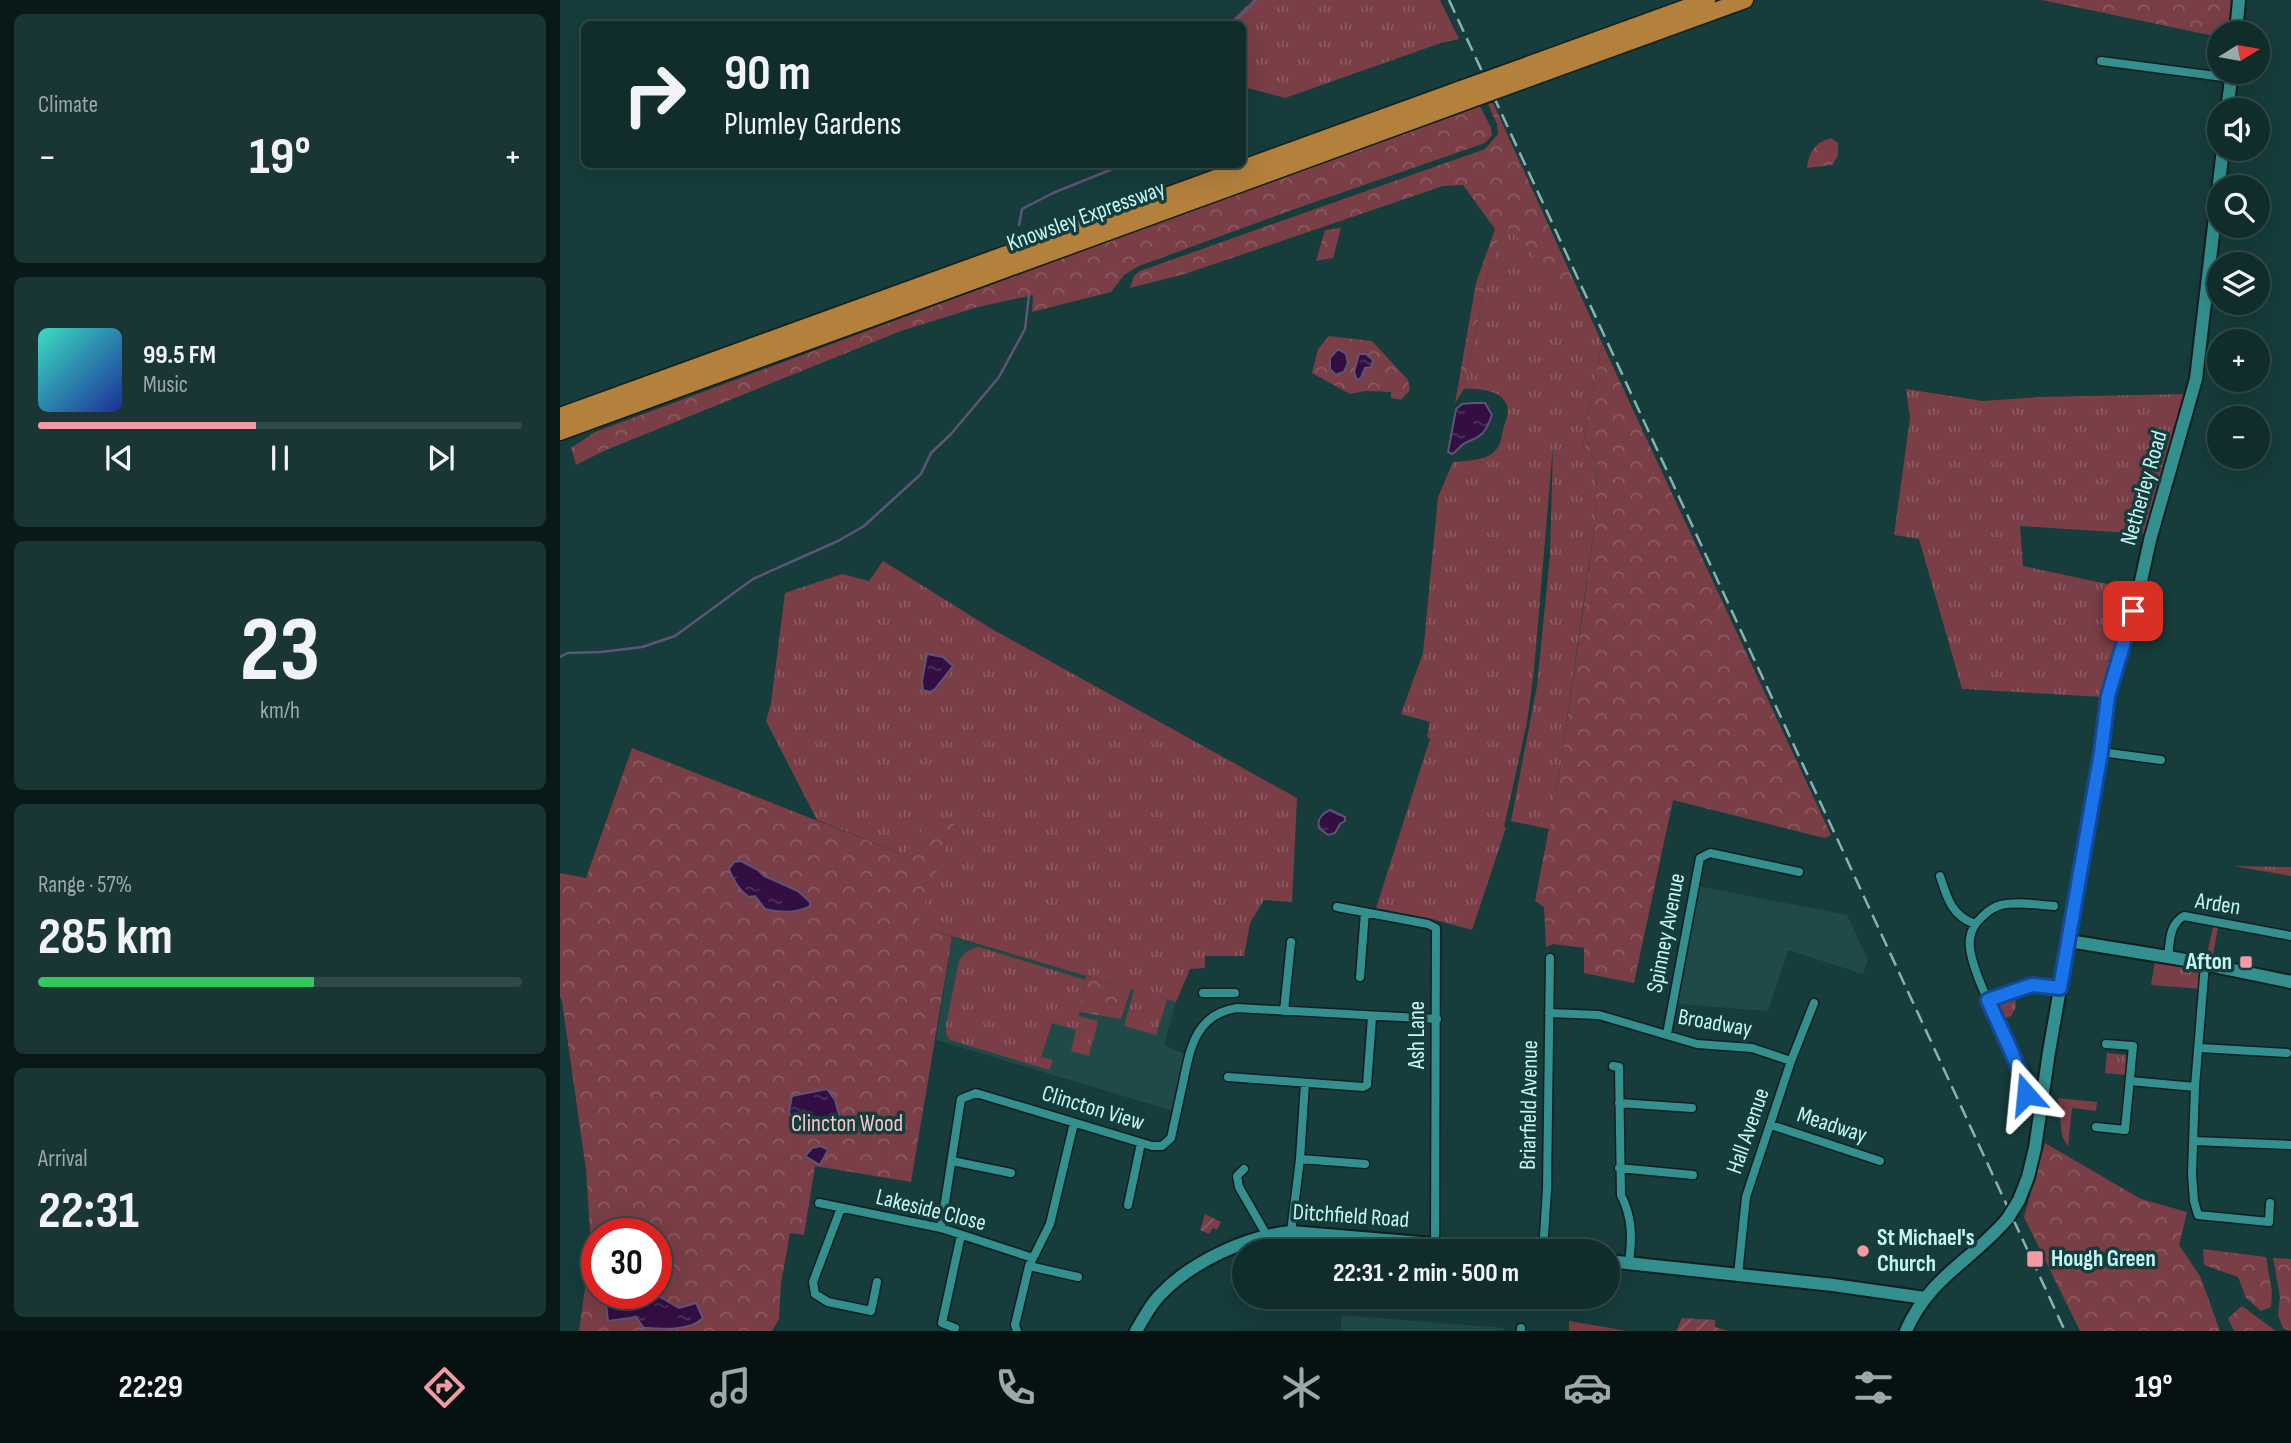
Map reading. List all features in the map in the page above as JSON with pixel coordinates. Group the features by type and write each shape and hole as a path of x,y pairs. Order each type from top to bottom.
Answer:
{"highway":[{"name":"Knowsley Expressway","path":"1517,76 1707,0"},
{"name":"Knowsley Expressway","path":"560,416 1517,76 1745,0"},
{"name":"Knowsley Expressway","path":"560,432 1464,95"}],"main road":[{"path":"2237,21 2239,0"},
{"name":"Netherley Road","path":"1906,1331 1925,1298 1950,1270 1989,1239 2008,1218 2019,1200 2033,1158 2108,696 2196,379 2222,161"},
{"path":"2069,941 2168,957 2291,982"},
{"name":"Ditchfield Road","path":"1136,1331 1162,1293 1198,1265 1266,1234 1291,1232 1383,1239"},
{"path":"1620,1263 1925,1298"}],"street":[{"path":"2101,61 2207,72"},
{"path":"2101,752 2161,760"},
{"name":"Spinney Avenue","path":"1667,1034 1700,858 1710,852 1799,872"},
{"path":"1940,876 1955,912 1964,920 1975,924"},
{"path":"2026,1094 2013,1052 2001,1032 1988,1000 1970,951 1969,940 1975,924 1990,909 2001,905 2054,906"},
{"name":"Ash Lane","path":"1337,907 1428,924 1436,929 1436,1239"},
{"path":"1360,977 1365,912"},
{"name":"Arden","path":"2168,957 2173,926 2184,916 2291,936"},
{"path":"1284,1011 1291,942"},
{"name":"Briarfield Avenue","path":"1543,1239 1547,1189 1550,958"},
{"path":"2205,964 2195,1087 2194,1201 2197,1216 2269,1222 2270,1203"},
{"path":"1988,1000 2032,985 2060,988"},
{"path":"1203,993 1235,993"},
{"path":"1224,993 1227,1010 1237,1008 1437,1019"},
{"name":"Hall Avenue","path":"1738,1275 1746,1197 1791,1061 1814,1003"},
{"name":"Clincton View","path":"941,1228 961,1099 976,1093 1141,1143 1162,1146 1171,1138 1190,1045 1214,1015 1227,1010"},
{"name":"Broadway","path":"1549,1013 1599,1015 1697,1044 1752,1048 1791,1061"},
{"path":"1228,1077 1363,1087 1367,1085 1372,1017"},
{"path":"2096,1128 2125,1130 2133,1046 2106,1044"},
{"path":"2200,1048 2287,1053"},
{"path":"1613,1066 1619,1067 1621,1195 1632,1223 1629,1264"},
{"path":"2022,1077 2032,1074"},
{"path":"2130,1082 2195,1087"},
{"path":"1291,1232 1300,1159 1305,1083"},
{"path":"1619,1103 1689,1108 1687,1098"},
{"path":"1017,1331 1015,1325 1031,1262 1050,1224 1074,1123"},
{"name":"Meadway","path":"1771,1125 1880,1161"},
{"path":"2194,1141 2291,1145"},
{"path":"1128,1205 1141,1143"},
{"path":"1300,1159 1365,1164"},
{"path":"952,1161 1011,1173"},
{"path":"1619,1168 1690,1175 1685,1186"},
{"path":"1244,1169 1237,1176 1239,1186 1266,1234"},
{"name":"Lakeside Close","path":"819,1203 941,1228 1078,1277"},
{"path":"841,1208 813,1282 815,1294 828,1302 871,1311 877,1282"},
{"path":"955,1328 942,1323 961,1235"}],"shaded area":[{"path":"1698,886 1847,915 1868,960 1863,974 1788,950 1768,1011 1677,1004"},
{"path":"952,937 1086,976 1079,1012 1121,1019 1131,989 1176,1002 1164,1045 1185,1054 1173,1111 936,1040"},
{"path":"1341,1315 1504,1328 1503,1331 1341,1331"}],"green space":[{"path":"1253,0 1440,0 1459,39 1285,98 1246,88 1246,21 1231,21"},
{"path":"2042,0 2231,0 2229,21 2207,21 2207,34"},
{"path":"1493,103 1584,303 1581,304 1558,286 1504,224 1488,270 1464,389 1455,403 1476,283 1495,229 1463,185 1443,186 1185,274 1130,288 1134,276 1140,271 1485,149 1498,134 1497,124 1488,104"},
{"path":"1480,106 1492,135 1485,143 1139,266 1124,275 1111,292 1032,312 1033,295 978,307 901,331 606,450 576,465 571,448 595,432"},
{"path":"1831,138 1838,143 1838,156 1832,165 1807,168 1813,149"},
{"path":"1504,223 1581,303 1584,303 1602,343 1583,445 1597,460 1595,523 1549,829 1511,821 1537,686 1550,555 1553,446 1527,722 1504,827 1506,828 1472,930 1376,908 1430,739 1427,737 1430,722 1401,714 1423,653 1438,497 1453,462 1480,459 1497,449 1508,415 1506,404 1497,395 1484,390 1464,389 1488,270"},
{"path":"1341,228 1333,258 1316,261 1325,230"},
{"path":"1329,336 1372,341 1408,380 1410,390 1401,400 1391,398 1391,392 1366,391 1350,394 1312,373 1318,349"},
{"path":"1602,343 1831,835 1820,837 1673,800 1634,983 1584,973 1584,948 1553,944 1546,947 1544,907 1535,901 1559,776 1595,523 1597,460 1583,445"},
{"path":"1906,389 1983,401 2186,394 2146,534 2020,526 2023,566 2107,584 2103,603 2129,609 2103,697 1962,689 1919,539 1894,535 1910,418"},
{"path":"883,561 992,629 1297,798 1292,902 1264,900 1250,923 1244,956 1205,956 1205,968 1190,969 1176,1002 1154,996 1167,1000 1156,1035 1124,1026 1134,990 917,926 931,820 905,855 817,820 766,721 771,703 785,593 842,574 869,581"},
{"name":"Clincton Wood","path":"632,748 905,855 931,820 955,823 917,925 952,937 911,1182 815,1166 804,1235 790,1233 781,1283 779,1319 772,1331 579,1331 582,1309 672,1309 672,1218 589,1218 586,1170 560,997 560,873 586,878"},
{"path":"2234,866 2291,867 2291,876"},
{"path":"2214,922 2219,923 2211,965 2205,964"},
{"path":"979,947 1085,980 1079,1016 1098,1021 1089,1056 1071,1051 1076,1030 1052,1023 1041,1057 1053,1060 1049,1070 950,1040 946,1034 946,1025 959,961 967,951"},
{"path":"2156,955 2205,964 2203,989 2151,985"},
{"path":"1086,976 1131,989 1121,1019 1079,1012"},
{"path":"2015,998 2016,1007 2011,1016 2003,1019 1997,1005"},
{"path":"2107,1053 2127,1055 2126,1075 2105,1073"},
{"path":"2058,1098 2097,1102 2096,1111 2072,1108 2068,1147 2062,1136"},
{"path":"2045,1143 2141,1199 2187,1212 2179,1245 2200,1276 2220,1331 2080,1331 2024,1217"},
{"path":"1205,1214 1221,1222 1217,1230 1213,1228 1209,1234 1200,1230"},
{"path":"2203,1249 2266,1257 2272,1292 2271,1307 2261,1311 2246,1298 2238,1277 2204,1265"},
{"path":"2273,1258 2291,1259 2291,1331 2283,1328 2278,1315 2280,1297"},
{"path":"2242,1306 2276,1331 2234,1331 2228,1318"},
{"path":"1682,1318 1715,1320 1715,1327 1729,1331 1676,1331"},
{"path":"1569,1321 1627,1331 1569,1331"}],"water":[{"path":"1338,349 1346,354 1348,363 1344,372 1336,375 1330,369 1330,358"},
{"path":"1359,354 1366,354 1373,360 1371,367 1365,368 1361,378 1357,380 1354,372"},
{"path":"1485,403 1492,415 1485,430 1452,454 1448,452 1456,409 1462,404"},
{"path":"927,654 943,657 953,666 930,692 923,690 922,681"},
{"path":"1330,810 1345,817 1345,821 1335,833 1328,835 1319,828 1319,819"},
{"path":"741,861 764,876 798,891 810,902 810,906 788,912 765,909 755,896 749,897 742,891 732,877 729,869 734,862"},
{"path":"827,1089 835,1100 842,1125 803,1128 794,1124 789,1112 792,1096"},
{"path":"821,1146 828,1150 820,1165 805,1156 812,1148"},
{"path":"696,1303 703,1318 691,1325 668,1329 644,1328 636,1317 608,1321 607,1309 672,1309 672,1304 679,1308"}],"waterway":[{"path":"1234,21 1255,0"},
{"path":"1019,225 1022,209 1053,193 1115,168"},
{"path":"560,657 568,653 642,647 675,636 753,579 838,541 864,526 921,474 931,453 951,434 999,377 1025,329 1029,295"}],"railway":[{"path":"1449,0 2065,1331"}],"place":[{"name":"Afton","path":"2246,962"},
{"name":"St Michael's Church","path":"1863,1251"},
{"name":"Hough Green","path":"2035,1259"}],"route":[{"path":"2026,1094 2013,1052 2001,1032 1988,1000 2032,985 2060,988 2101,752 2108,696 2133,611"}]}
